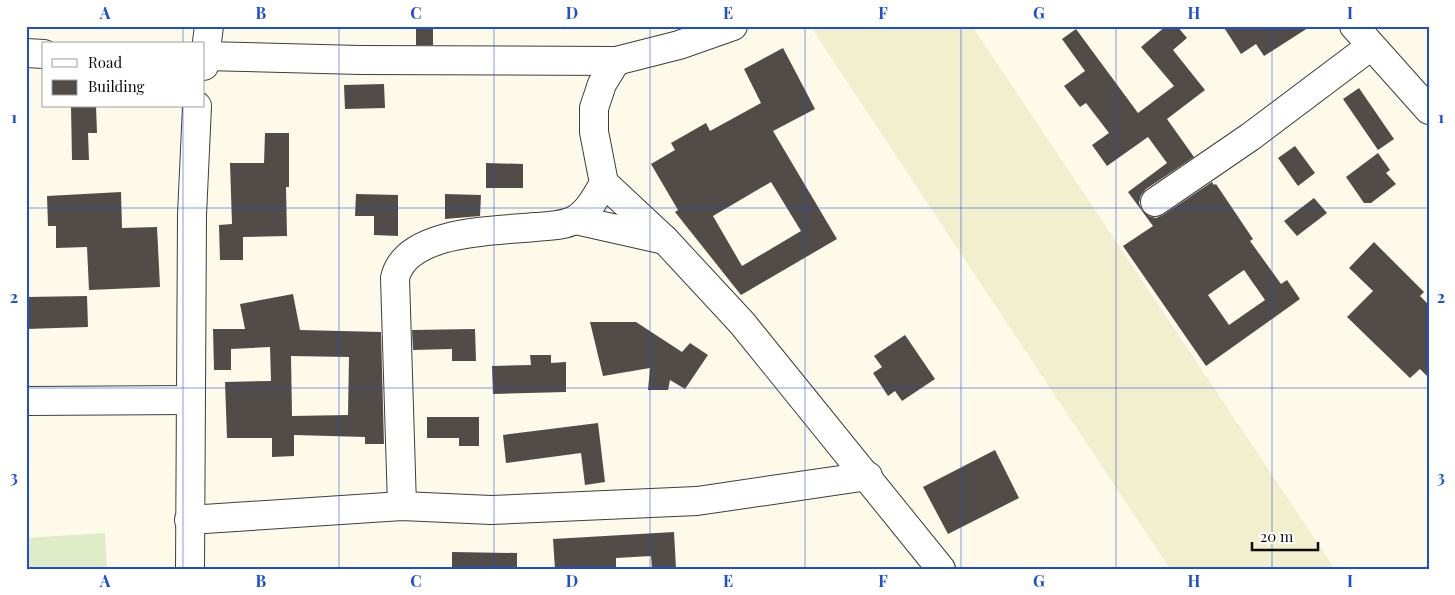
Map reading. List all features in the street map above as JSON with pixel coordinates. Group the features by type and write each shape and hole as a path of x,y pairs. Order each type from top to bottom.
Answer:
{"street":[{"path":"205,52 209,26"},
{"path":"205,59 616,60 679,45 733,26"},
{"path":"1155,202 1250,137 1362,36 1429,110"},
{"path":"26,53 42,54"},
{"path":"616,60 602,84 594,108 594,132 604,182 665,240 742,323 868,476 941,569"},
{"path":"190,569 192,215 196,108"},
{"path":"576,220 585,211 604,182"},
{"path":"402,506 395,278 397,270 407,257 419,249 449,237 468,233 546,226 576,220 665,240"},
{"path":"26,401 190,400"},
{"path":"189,520 402,506 491,510 697,500 868,476"}],"shaded area":[{"path":"810,26 972,26 1335,569 1170,569"}],"green space":[{"path":"105,533 107,569 26,569 26,538"}],"building":[{"path":"1166,26 1177,26 1187,38 1173,50 1205,90 1167,119 1194,157 1146,189 1141,195 1139,203 1142,210 1149,216 1156,218 1212,182 1214,185 1216,184 1253,239 1250,241 1281,284 1287,280 1300,299 1206,366 1123,246 1153,226 1128,192 1167,163 1148,137 1107,166 1092,145 1109,133 1086,103 1080,107 1064,86 1085,71 1062,39 1076,29 1138,113 1174,86 1141,47","holes":["1244,270 1265,300 1229,325 1208,295"]},
{"path":"1223,26 1311,26 1264,56 1256,44 1241,54"},
{"path":"416,28 433,28 433,45 416,45"},
{"path":"783,48 815,109 773,131 837,239 741,295 675,212 678,210 651,164 675,150 671,143 706,123 710,131 761,103 744,69","holes":["771,182 801,231 742,266 713,216"]},
{"path":"384,84 385,108 345,109 344,85"},
{"path":"1359,88 1394,139 1378,150 1343,99"},
{"path":"71,108 96,108 97,133 88,133 89,160 72,160"},
{"path":"265,133 289,133 289,187 286,187 287,236 243,237 243,260 220,260 219,225 232,224 230,163 264,163"},
{"path":"1295,146 1315,173 1298,186 1278,158"},
{"path":"1378,153 1390,170 1386,173 1396,184 1371,203 1364,203 1346,177"},
{"path":"486,163 523,164 523,188 486,188"},
{"path":"121,192 122,228 157,227 160,287 89,290 87,247 56,248 56,226 48,226 47,196"},
{"path":"356,194 398,195 398,236 374,235 374,216 355,216"},
{"path":"445,194 481,195 480,216 445,219"},
{"path":"1314,198 1327,213 1297,236 1284,221"},
{"path":"1374,242 1424,292 1420,296 1429,305 1429,378 1420,369 1410,378 1347,317 1373,291 1349,268"},
{"path":"293,294 300,330 381,332 384,444 365,444 365,437 294,435 294,456 272,457 272,438 227,438 225,382 271,381 270,347 231,349 231,370 214,370 213,329 245,329 240,304","holes":["291,356 349,357 348,415 292,416"]},
{"path":"87,296 88,327 26,329 26,297"},
{"path":"590,322 636,322 682,352 690,343 708,355 685,389 670,380 668,390 648,390 650,368 603,376"},
{"path":"475,329 476,361 452,361 452,349 413,350 412,330"},
{"path":"905,335 935,379 902,401 895,391 888,396 873,373 882,367 874,356"},
{"path":"530,355 551,355 551,363 566,362 566,392 493,394 492,366 531,365"},
{"path":"427,417 479,417 479,446 459,446 459,438 427,438"},
{"path":"598,423 605,482 585,485 581,453 506,463 503,435"},
{"path":"995,450 1019,498 948,534 923,487"},
{"path":"674,532 676,569 652,569 651,556 616,558 616,569 555,569 553,539"},
{"path":"452,552 517,553 517,569 452,569"}]}
